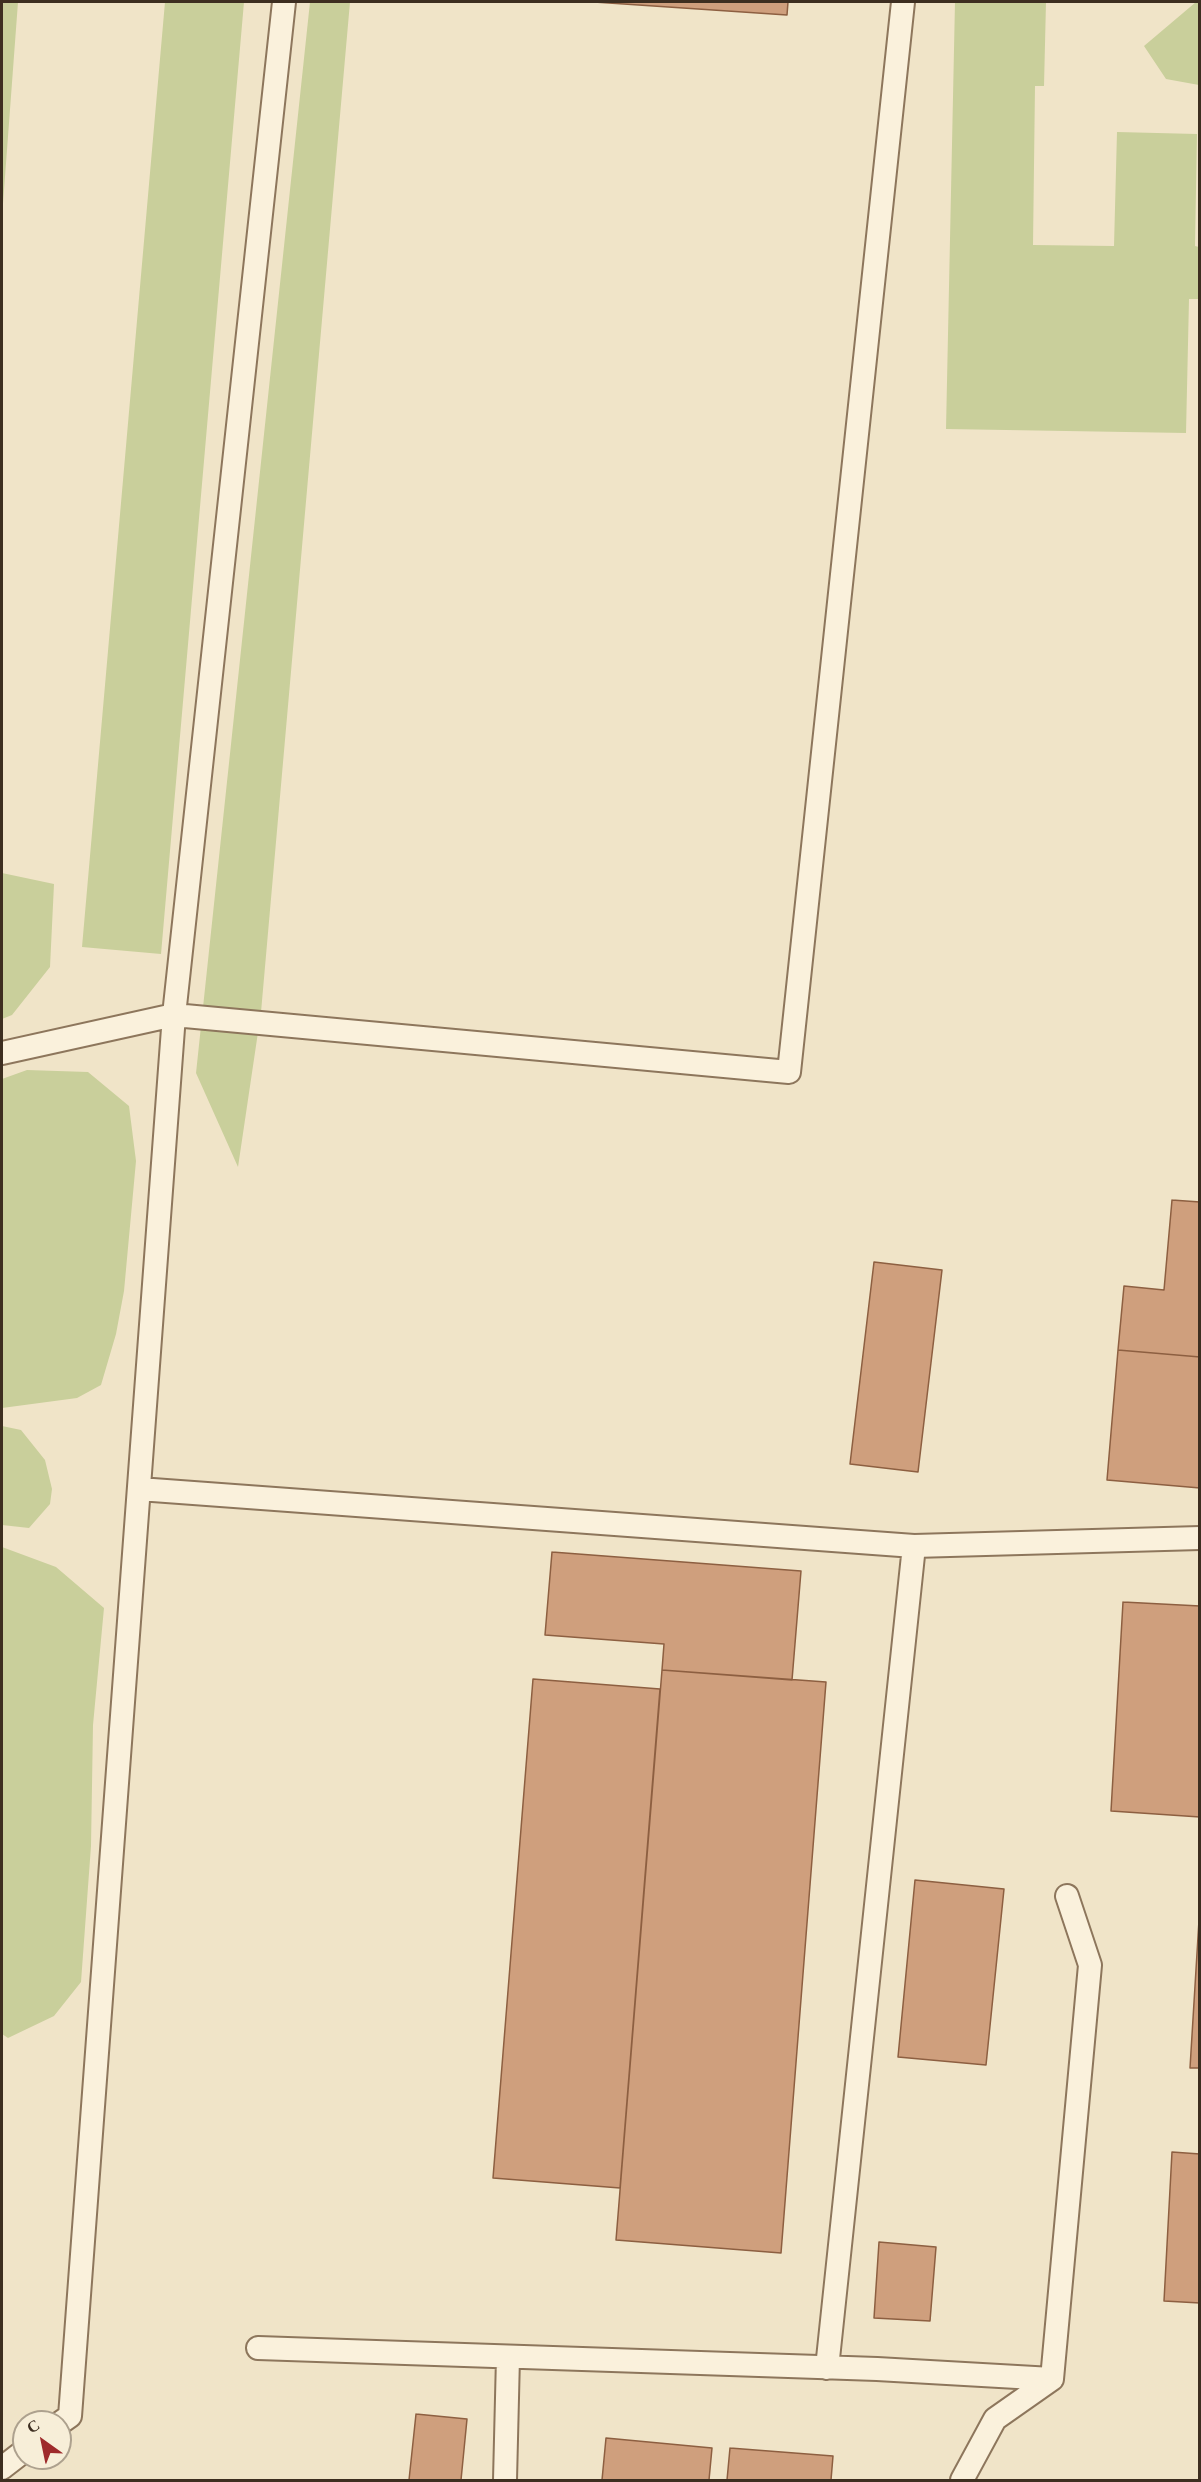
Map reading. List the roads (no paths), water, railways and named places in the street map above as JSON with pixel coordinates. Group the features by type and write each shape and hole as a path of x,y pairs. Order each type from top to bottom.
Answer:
{"lane":[{"path":"70,2410 174,1015 284,2"},
{"path":"2,1053 174,1015 789,1072 903,2"},
{"path":"139,1489 914,1546 1200,1538"},
{"path":"827,2368 914,1546"},
{"path":"1052,2379 1090,1965 1067,1896"},
{"path":"258,2348 827,2368 1052,2379"},
{"path":"505,2481 508,2357"},
{"path":"962,2481 994,2419 1052,2379"}]}
